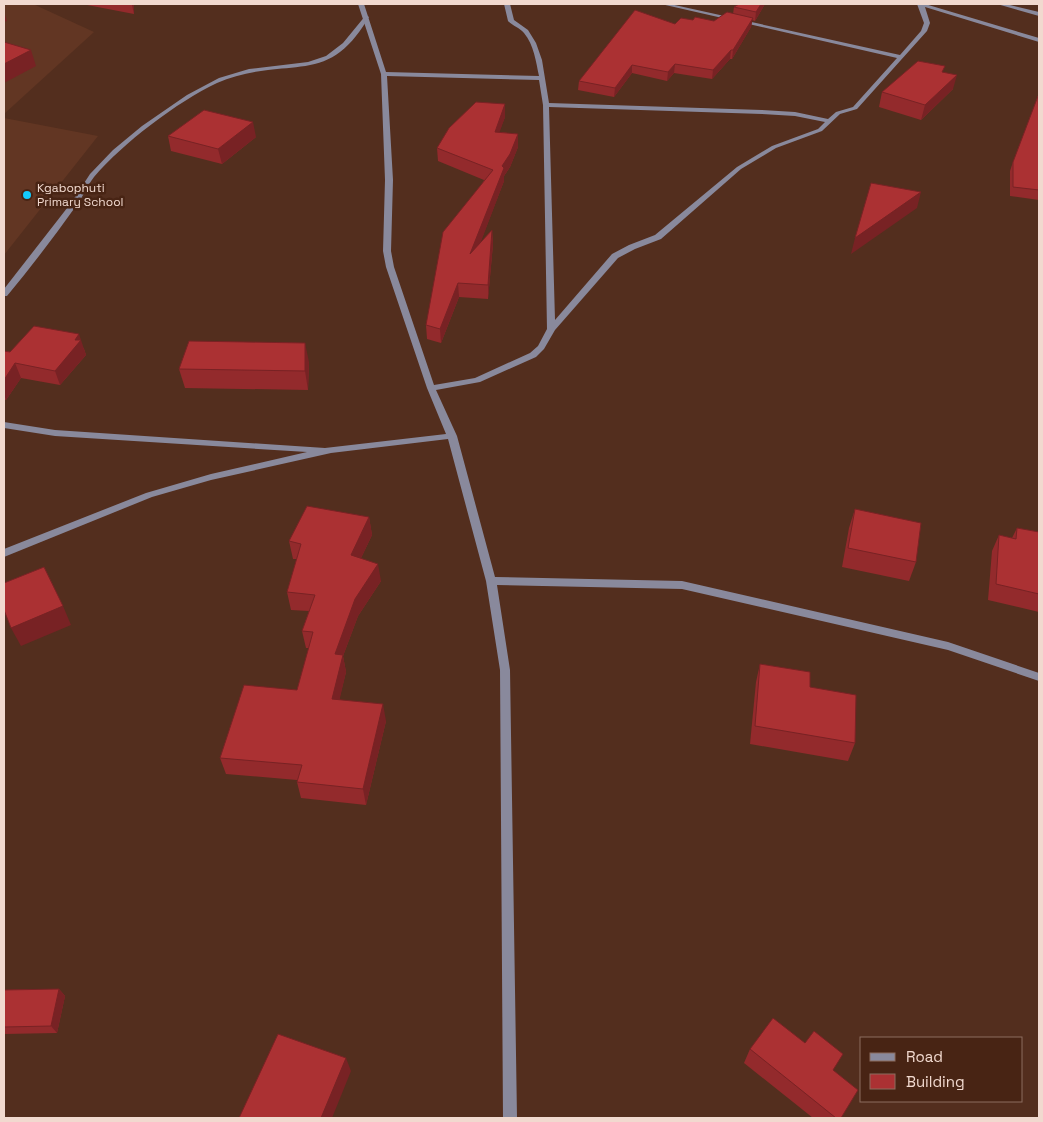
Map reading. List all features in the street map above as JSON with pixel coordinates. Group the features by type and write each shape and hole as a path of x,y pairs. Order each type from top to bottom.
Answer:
{"street":[{"path":"361,4 384,74 389,180 387,251 390,267 431,388 452,436 491,581 505,670 510,1118"},
{"path":"507,4 511,21 527,32 538,57 546,106 551,329"},
{"path":"664,4 902,57"},
{"path":"431,388 477,380 533,355 541,347 551,329 615,256 658,237 739,168 774,147 812,134 838,113 855,108 924,31 927,23 921,4"},
{"path":"921,4 1039,40"},
{"path":"1000,4 1039,14"},
{"path":"4,294 26,269 91,176 149,125 203,88 238,74 304,65 318,61 336,52 352,38 366,17"},
{"path":"384,74 542,78"},
{"path":"546,106 769,112 795,114 829,122"},
{"path":"4,425 54,433 332,450"},
{"path":"4,553 149,495 211,477 332,450 452,436"},
{"path":"491,581 682,585 948,646 1039,677"}],"shaded area":[{"path":"4,4 33,4 94,32 4,114"},
{"name":"Kgabophuti Primary School","path":"4,118 98,136 4,255"}],"building":[{"path":"739,4 761,4 756,12 734,7"},
{"path":"635,10 675,24 681,18 693,20 695,17 714,21 727,12 753,18 733,50 713,70 675,64 668,72 632,65 615,88 579,81"},
{"path":"4,42 31,50 4,64"},
{"path":"918,61 945,66 942,72 957,75 925,105 882,92"},
{"path":"1038,96 1039,190 1013,187 1013,162"},
{"path":"476,102 505,104 495,132 518,134 510,154 502,166 504,168 470,254 492,230 488,285 458,283 440,329 426,325 443,232 493,170 437,148 449,128"},
{"path":"204,110 253,122 218,149 168,136"},
{"path":"871,183 921,192 855,238"},
{"path":"34,326 79,334 75,340 81,340 55,371 15,363 4,380 4,351 10,352"},
{"path":"189,341 305,343 305,371 179,369"},
{"path":"307,506 369,517 351,555 378,564 355,599 335,654 343,655 332,699 383,704 363,789 297,782 302,765 220,758 244,685 297,690 313,632 302,631 315,595 287,592 301,544 289,541"},
{"path":"855,509 921,523 916,562 848,548"},
{"path":"1017,528 1039,532 1039,594 996,584 999,535 1016,539"},
{"path":"44,567 63,606 11,628 4,610 4,583"},
{"path":"760,664 810,672 810,687 856,695 855,743 755,726"},
{"path":"59,989 51,1026 4,1027 4,990"},
{"path":"773,1018 805,1043 814,1031 843,1054 833,1070 858,1090 841,1118 836,1118 750,1049"},
{"path":"278,1034 346,1058 321,1118 239,1118"}],"place":[{"name":"Kgabophuti Primary School","path":"27,195"}]}
